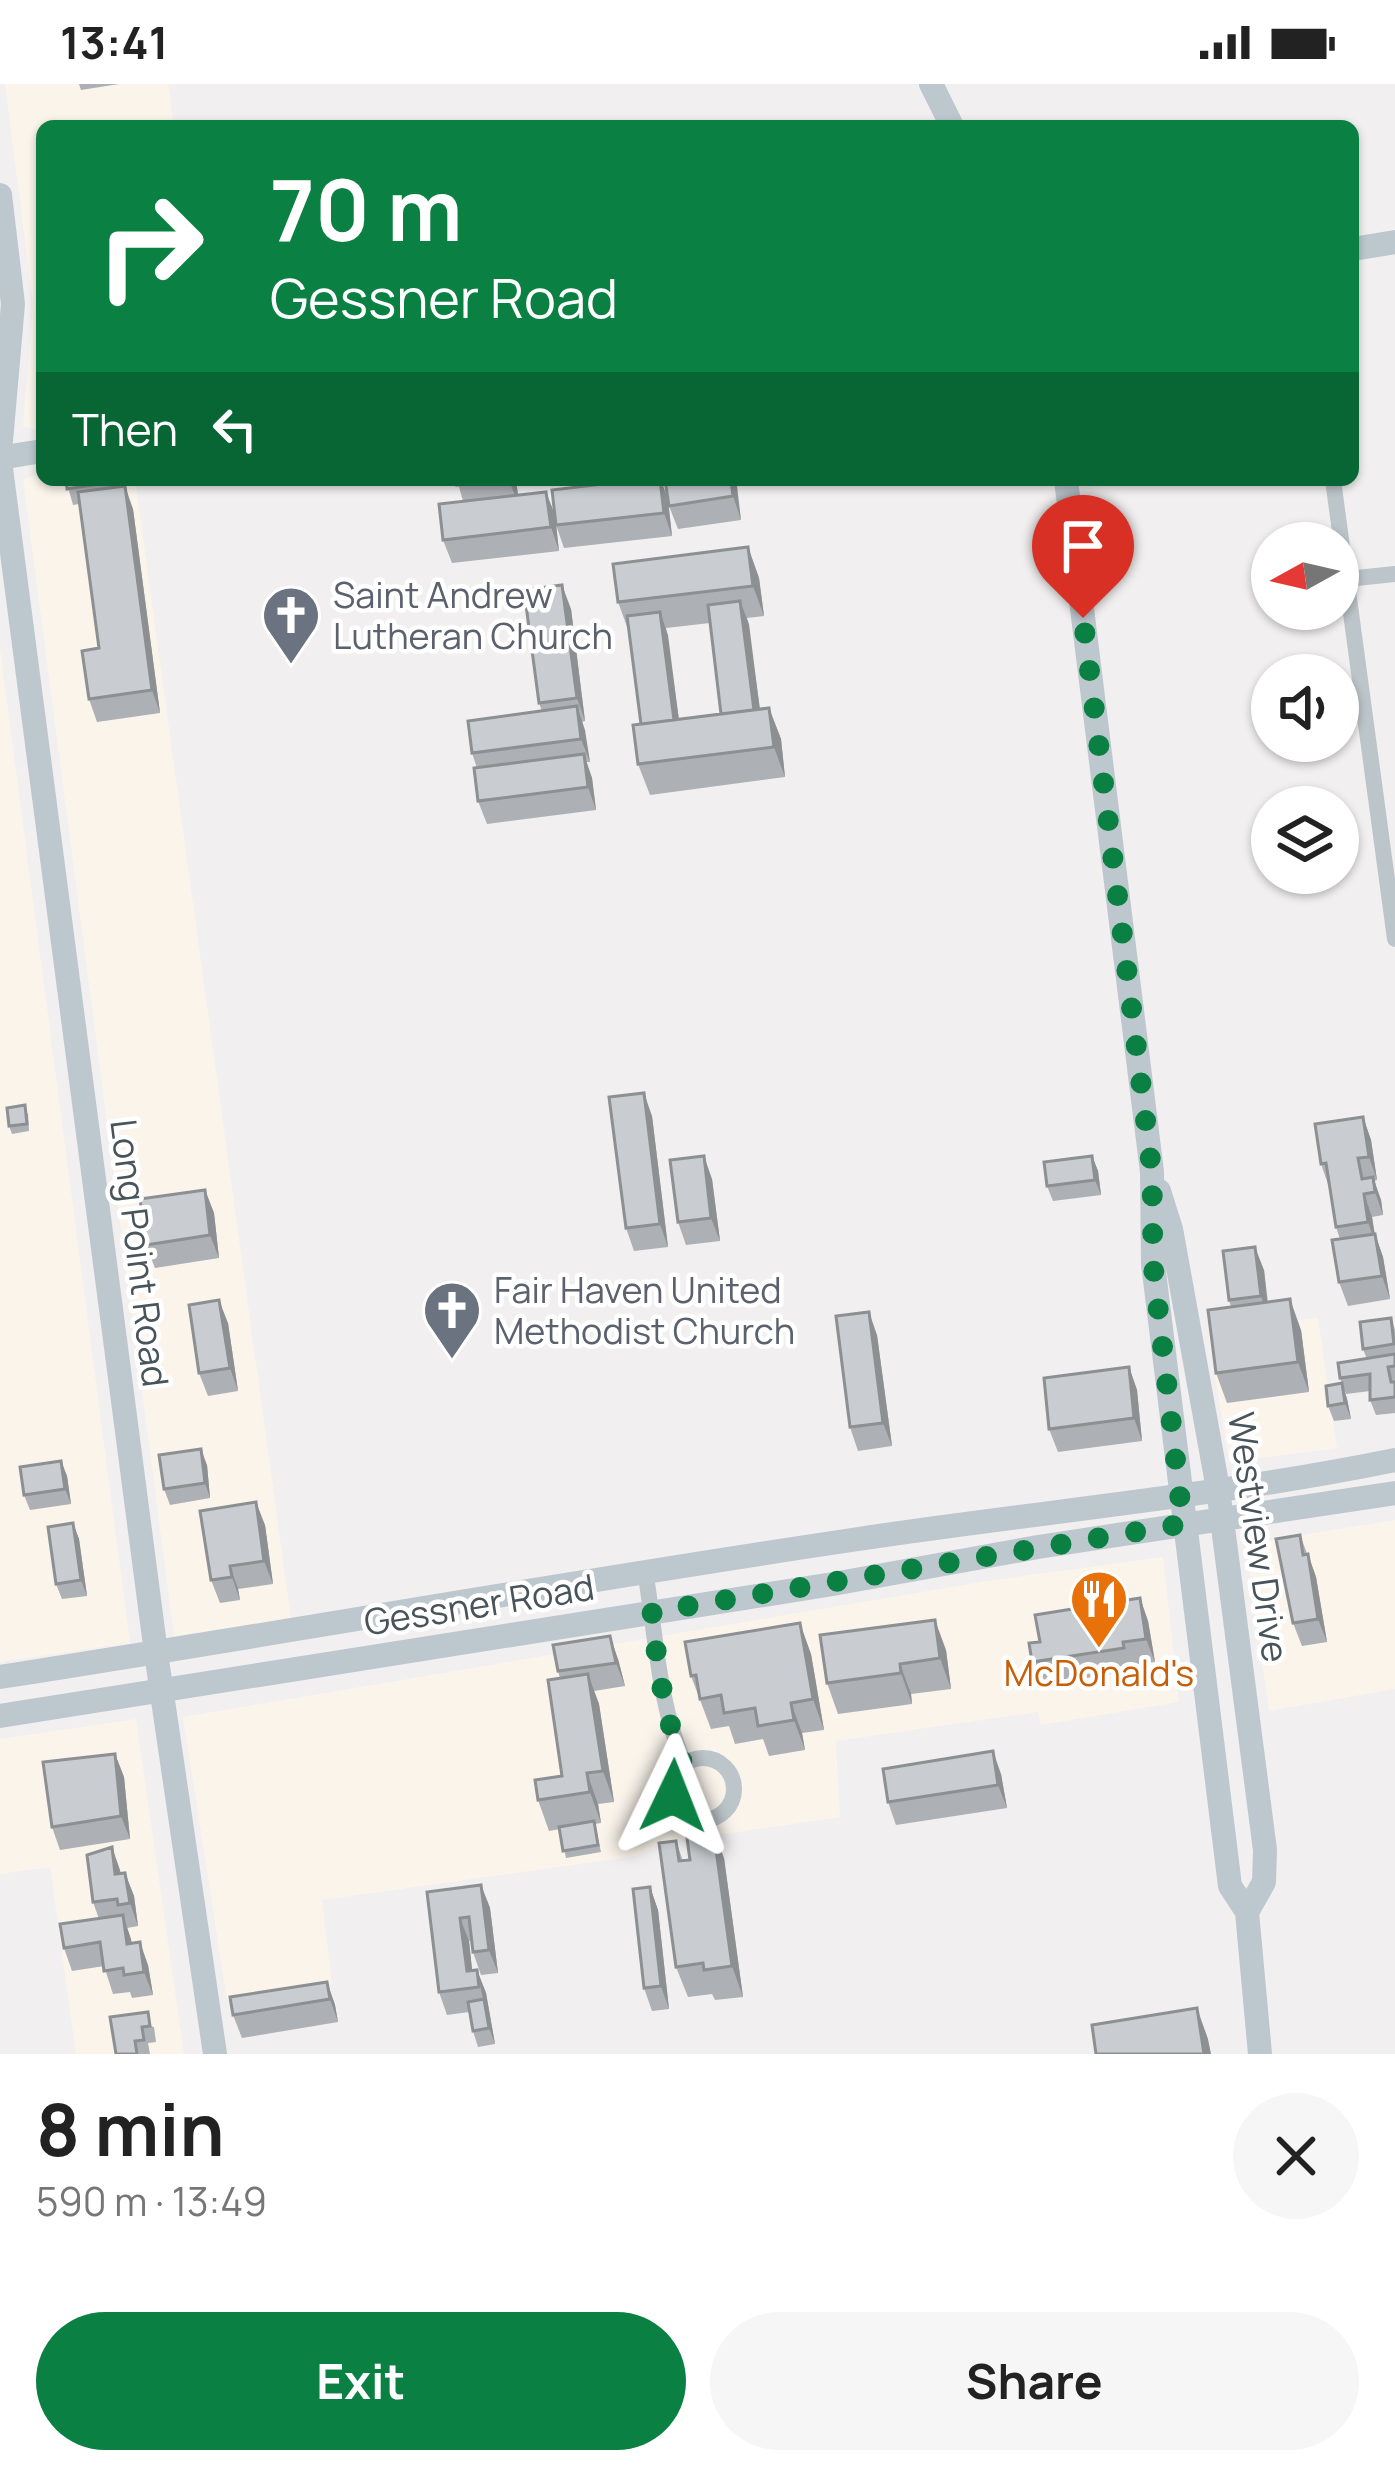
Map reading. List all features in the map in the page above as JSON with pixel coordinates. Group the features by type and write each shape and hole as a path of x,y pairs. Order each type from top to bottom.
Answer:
{"main road":[{"path":"931,84 949,120"},
{"name":"Long Point Road","path":"0,195 13,304 0,457 156,1653 215,2054"},
{"path":"1359,248 1395,242"},
{"path":"0,457 36,452"},
{"name":"Westview Drive","path":"1067,486 1152,1172 1153,1264 1178,1495 1230,1886 1247,1912 1260,2054"},
{"name":"Westview Drive","path":"1152,1172 1171,1228 1222,1519 1264,1850 1264,1882 1247,1912"},
{"name":"Gessner Road","path":"0,1678 645,1571 1395,1460"},
{"name":"Gessner Road","path":"0,1716 1395,1493"},
{"path":"1109,1504 1113,1535"},
{"path":"884,1535 890,1574"}],"street":[{"path":"1334,486 1339,522"},
{"path":"1359,578 1395,574"},
{"path":"1354,630 1395,939"},
{"path":"645,1571 662,1702 683,1764"}],"shaded area":[{"path":"5,84 168,84 173,120 36,120 36,430 23,426 33,304"},
{"path":"36,476 36,486 136,486 291,1619 174,1636 23,479"},
{"path":"0,648 130,1643 0,1662"},
{"path":"1318,1318 1337,1448 1229,1462 1208,1332"},
{"path":"1395,1520 1395,1689 1269,1711 1245,1544"},
{"path":"1163,1557 1179,1702 1041,1725 1038,1712 836,1741 840,1817 663,1843 637,1856 322,1900 332,1984 227,2000 183,1717 987,1581"},
{"path":"136,1719 184,2054 76,2054 50,1867 0,1874 0,1739"}],"building":[{"path":"125,486 152,690 89,699 82,651 99,648 78,492"},
{"path":"661,486 664,513 556,525 552,490"},
{"path":"666,486 732,486 733,496 669,506"},
{"path":"546,492 551,527 443,540 439,504"},
{"path":"748,547 753,586 618,602 613,564"},
{"path":"562,585 577,698 539,703 524,590"},
{"path":"740,601 754,710 721,714 708,605"},
{"path":"660,612 674,720 641,724 627,616"},
{"path":"577,706 581,739 472,753 468,721"},
{"path":"769,708 774,747 638,764 633,725"},
{"path":"584,754 588,787 478,801 474,768"},
{"path":"644,1093 660,1224 626,1228 609,1097"},
{"path":"25,1105 27,1124 9,1126 7,1108"},
{"path":"1363,1117 1369,1157 1358,1158 1362,1179 1373,1177 1375,1192 1364,1194 1368,1222 1336,1227 1315,1124"},
{"path":"704,1156 711,1218 678,1222 670,1160"},
{"path":"1092,1156 1095,1180 1047,1186 1044,1162"},
{"path":"205,1190 210,1235 146,1245 140,1199"},
{"path":"1375,1234 1382,1276 1339,1282 1332,1240"},
{"path":"1255,1247 1261,1296 1229,1300 1223,1251"},
{"path":"1290,1299 1298,1362 1216,1373 1208,1310"},
{"path":"219,1300 230,1368 199,1373 189,1305"},
{"path":"869,1312 883,1423 850,1427 836,1316"},
{"path":"1391,1318 1394,1344 1363,1349 1360,1322"},
{"path":"1395,1354 1395,1366 1388,1367 1395,1397 1370,1400 1370,1374 1340,1378 1338,1363"},
{"path":"1129,1367 1134,1418 1049,1429 1044,1378"},
{"path":"1342,1383 1345,1403 1328,1406 1326,1386"},
{"path":"201,1449 205,1483 164,1489 159,1455"},
{"path":"61,1461 65,1489 24,1495 20,1467"},
{"path":"256,1502 264,1561 230,1566 232,1577 211,1580 200,1511"},
{"path":"73,1523 81,1580 56,1584 48,1527"},
{"path":"1300,1535 1303,1555 1308,1554 1318,1619 1293,1623 1276,1539"},
{"path":"1140,1598 1146,1639 1123,1642 1124,1648 1032,1662 1029,1643 1040,1642 1035,1615"},
{"path":"935,1620 940,1658 900,1664 901,1673 827,1683 820,1635"},
{"path":"800,1623 813,1699 791,1703 794,1720 758,1726 755,1708 724,1713 721,1695 700,1699 685,1642"},
{"path":"610,1636 616,1663 558,1671 553,1645"},
{"path":"588,1674 603,1771 587,1773 590,1792 538,1800 535,1780 562,1776 548,1680"},
{"path":"993,1751 998,1785 888,1802 883,1769"},
{"path":"115,1754 121,1816 52,1827 43,1762"},
{"path":"594,1821 598,1845 563,1851 559,1827"},
{"path":"713,1828 732,1966 676,1967 659,1843 676,1841 679,1861 690,1860 686,1831"},
{"path":"112,1847 115,1874 125,1873 130,1903 118,1905 117,1899 93,1902 87,1855"},
{"path":"481,1885 489,1950 473,1952 469,1917 460,1918 467,1971 477,1970 479,1987 439,1992 427,1892"},
{"path":"650,1887 661,1986 644,1988 633,1889"},
{"path":"123,1915 127,1944 140,1942 144,1972 104,1971 100,1942 64,1948 60,1924"},
{"path":"327,1982 330,1999 233,2015 230,1997"},
{"path":"484,1999 489,2028 473,2031 468,2002"},
{"path":"1197,2008 1204,2054 1096,2054 1092,2025"},
{"path":"148,2012 150,2026 142,2027 144,2040 135,2041 137,2054 116,2054 110,2017"}],"place":[{"name":"Saint Andrew Lutheran Church","path":"291,666"},
{"name":"Fair Haven United Methodist Church","path":"452,1361"},
{"name":"McDonald's","path":"1099,1650"}],"route":[{"path":"673,1796 672,1784 683,1764 659,1685 652,1612 1183,1524 1153,1264 1152,1172 1083,618"}]}
